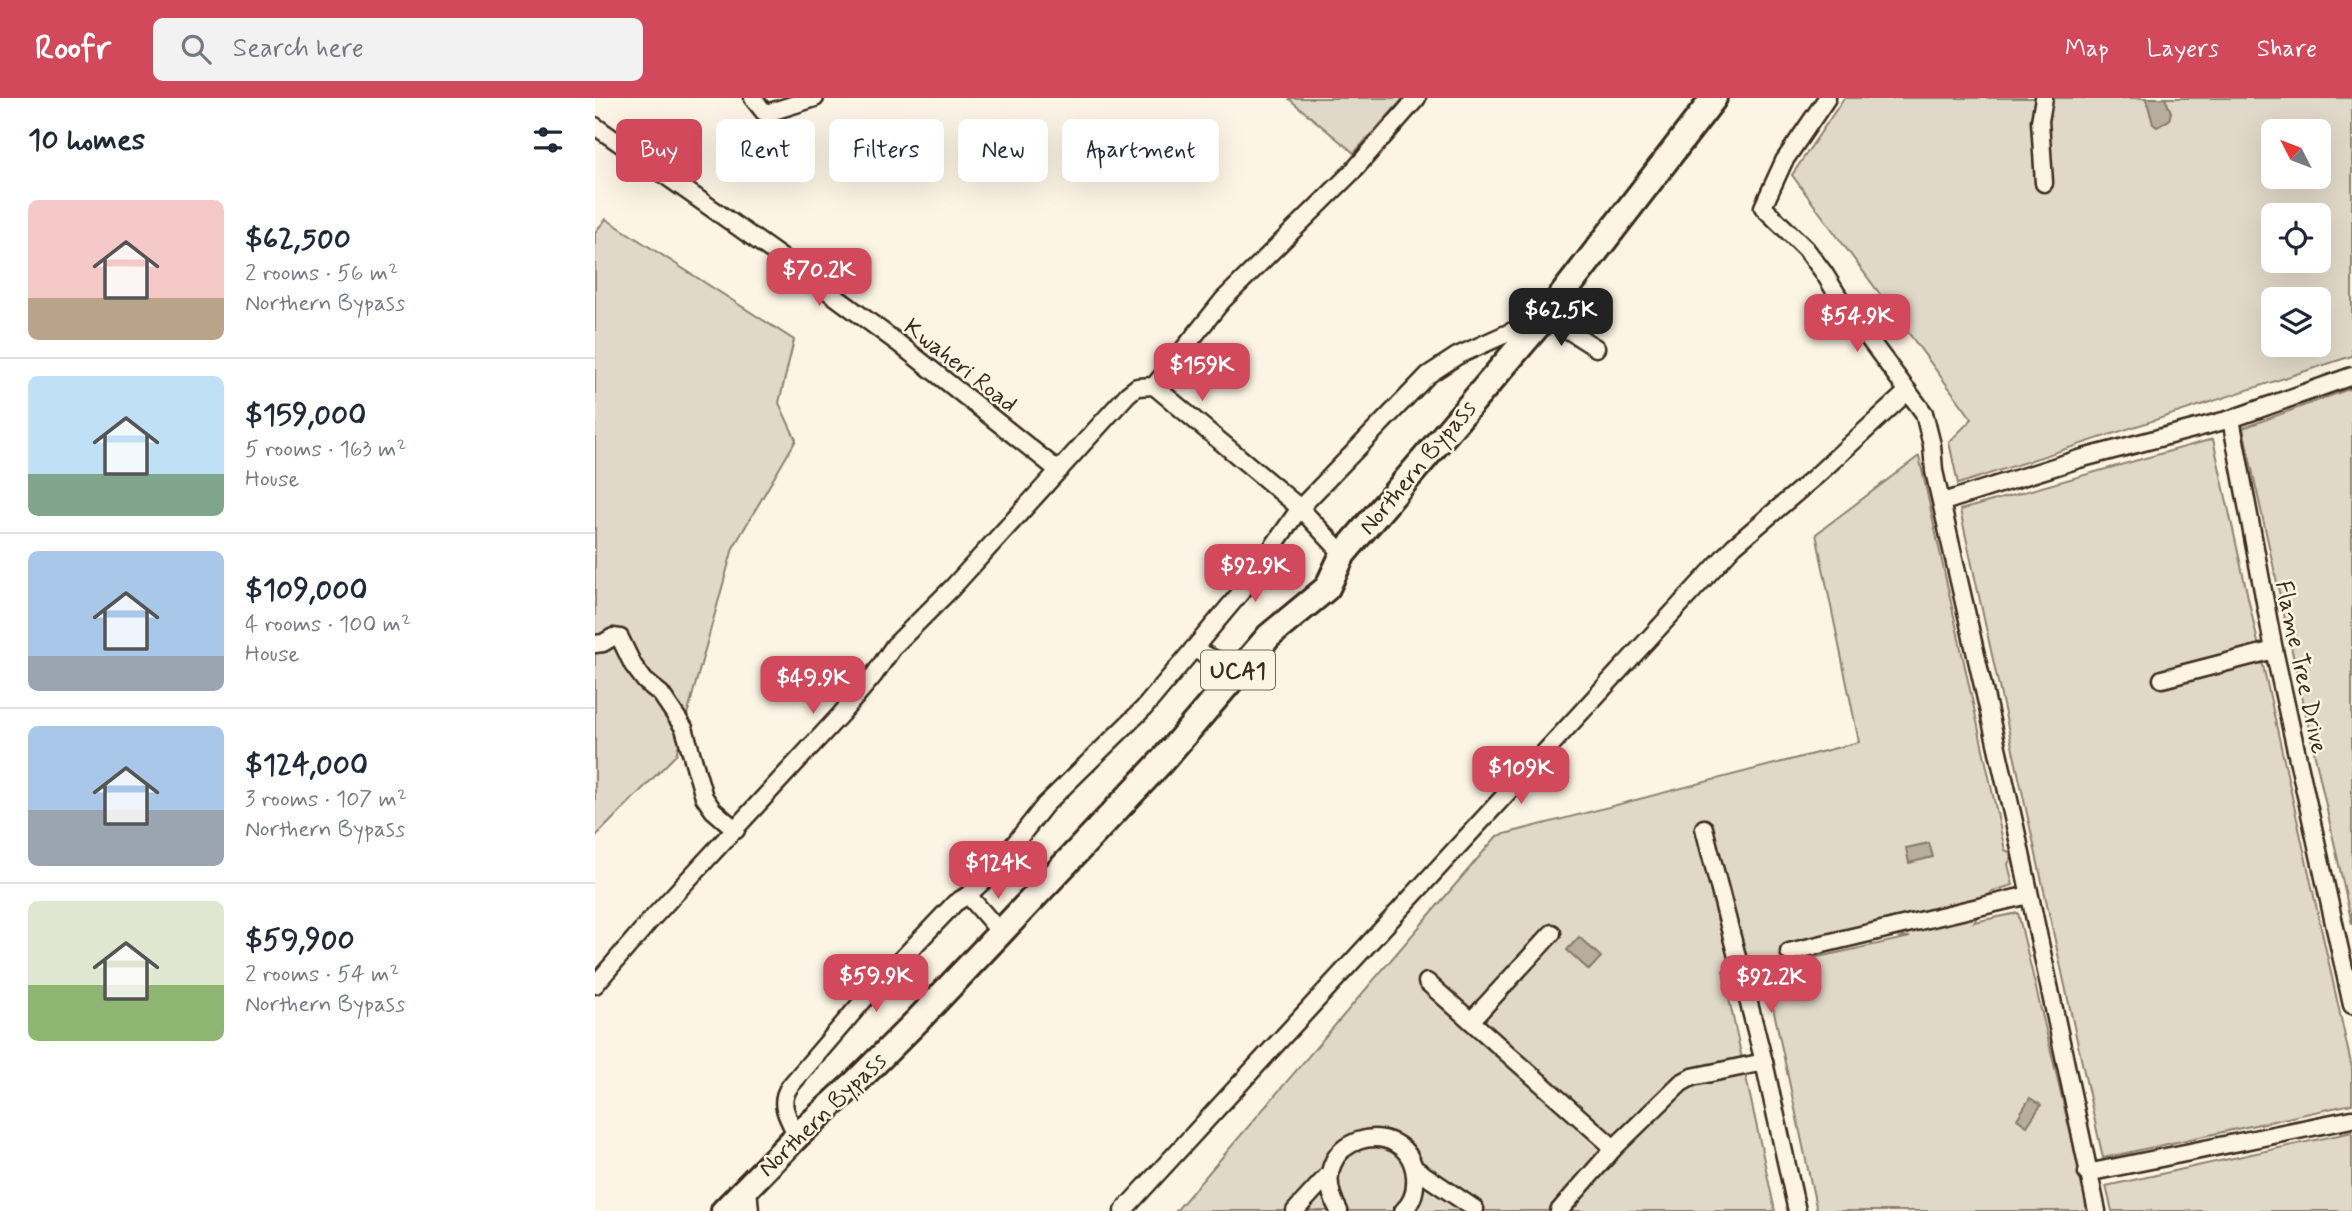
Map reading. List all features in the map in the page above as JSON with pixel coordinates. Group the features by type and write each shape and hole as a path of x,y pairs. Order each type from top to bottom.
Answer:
{"main road":[{"name":"Northern Bypass","path":"724,1211 749,1199 797,1136 900,1038 1161,762 1269,636 1327,588 1343,554 1546,316 1714,98"}],"street":[{"path":"753,98 764,112 770,112 815,98"},
{"path":"1154,386 1223,300 1353,171 1417,98"},
{"path":"1827,98 1784,161 1763,207 1806,249 1924,413 1932,445 1934,471 1943,502 2097,1211"},
{"path":"2044,98 2040,121 2044,183"},
{"name":"Kwaheri Road","path":"595,126 898,343 1059,471"},
{"path":"797,1136 783,1105 784,1094 790,1086 874,988 955,903 989,876 1045,805 1144,708 1242,591 1300,508 1428,376 1457,356 1546,316 1596,348"},
{"path":"1943,502 2079,459 2231,419 2352,376"},
{"path":"595,985 648,923 736,830 767,792 854,698 894,646 952,588 1137,387 1154,386 1300,508 1343,554"},
{"path":"1123,1211 1734,546 1816,476 1908,391"},
{"name":"Flame Tree Drive","path":"2231,419 2274,650 2352,1005"},
{"path":"595,644 613,637 620,638 633,665 645,681 661,694 684,728 704,797 713,810 736,830"},
{"path":"1193,649 1238,670"},
{"path":"2162,679 2274,650"},
{"path":"1704,828 1764,1062 1797,1211"},
{"path":"968,895 1000,932"},
{"path":"1789,952 2029,895"},
{"path":"1471,1021 1552,933"},
{"path":"1427,982 1614,1148"},
{"path":"1559,1211 1614,1148 1681,1083 1692,1077 1764,1062"},
{"path":"2087,1172 2352,1119"},
{"path":"1295,1211 1328,1175 1334,1159 1346,1146 1360,1139 1374,1137 1393,1143 1406,1153 1414,1168 1416,1188 1409,1206 1403,1211"},
{"path":"1414,1168 1475,1209"},
{"path":"1328,1175 1330,1195 1339,1211"}],"shaded area":[{"path":"1288,98 1404,98 1354,153"},
{"path":"1844,98 2352,98 2352,356 1958,484 1949,442 1972,419 1792,175"},
{"path":"2146,98 2165,98 2171,112 2169,120 2157,127 2153,124"},
{"path":"606,219 794,340 779,403 796,440 733,548 676,755 595,837 595,232"},
{"path":"2352,388 2352,924 2243,428"},
{"path":"2213,439 2352,1068 2352,1104 2103,1158 1960,510"},
{"path":"1919,456 2005,850 2014,854 2008,864 2013,885 1992,891 1974,922 2018,913 2089,1211 1817,1211 1768,984 1759,981 1753,962 1723,971 1775,1211 1176,1211 1497,836 1859,742 1816,534","holes":["1887,936 1910,937 1800,961 1799,948"]},
{"path":"1929,843 1933,857 1909,863 1906,848"},
{"path":"1579,937 1601,957 1589,970 1567,950"},
{"path":"2030,1098 2041,1105 2027,1126 2017,1119"},
{"path":"2352,1132 2352,1211 2112,1211 2106,1186"}]}
